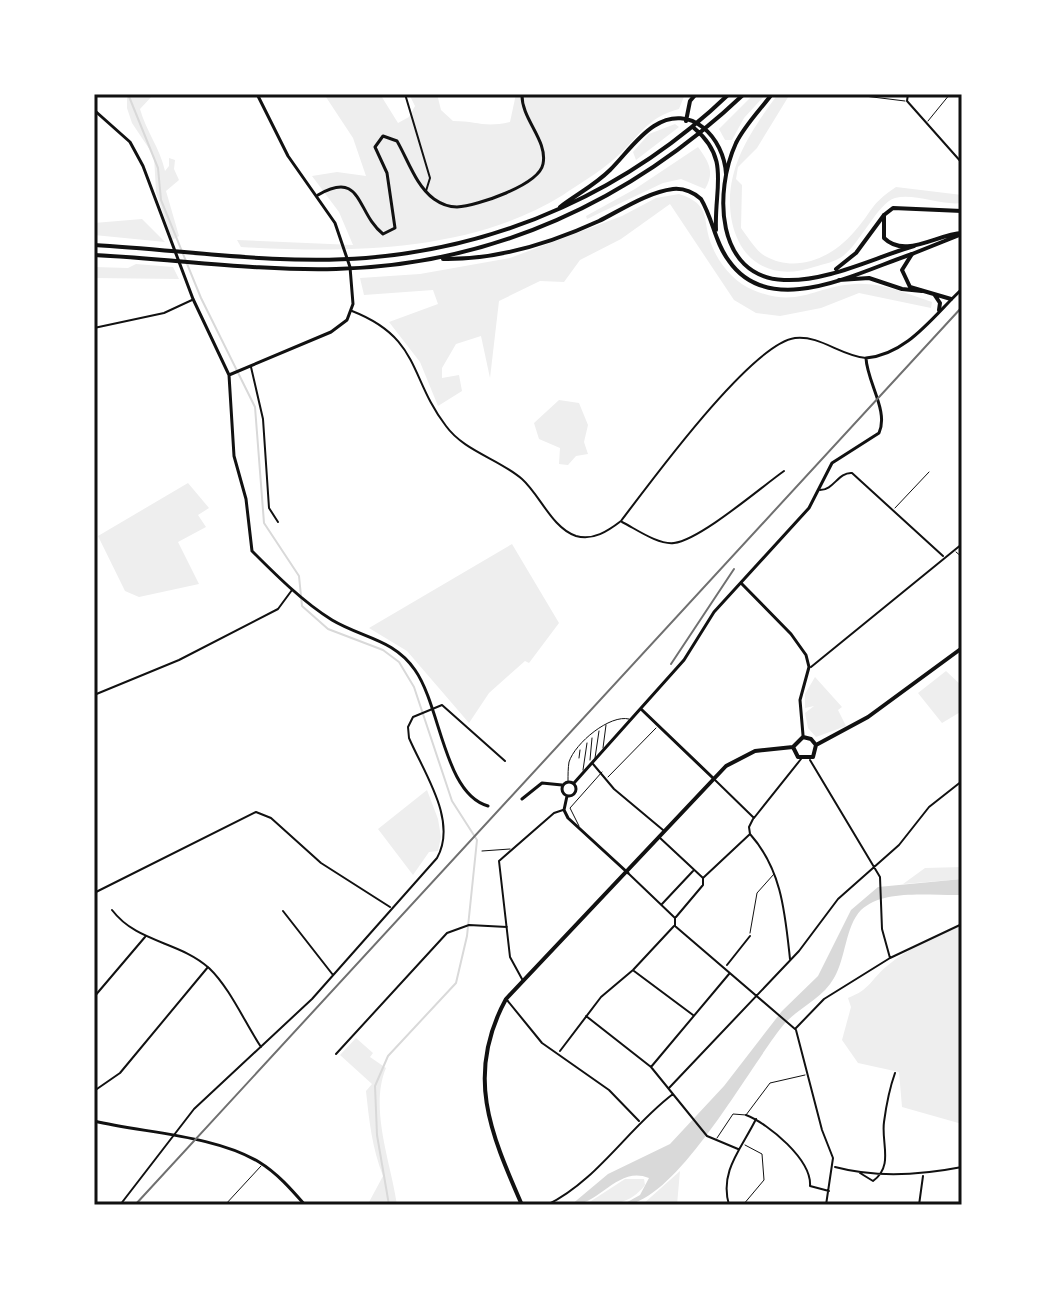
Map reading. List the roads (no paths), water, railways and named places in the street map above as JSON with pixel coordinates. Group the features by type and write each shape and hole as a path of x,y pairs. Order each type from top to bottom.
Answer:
{"main road":[{"path":"229,375 331,332 344,324 352,311 352,283 335,223 288,156 257,94"},
{"path":"318,195 332,187 347,187 355,193 377,229 383,234 395,228 387,173 375,147 383,136 391,136 397,141 426,192 444,204 461,207 519,188 537,178 543,167 544,151 531,127 522,94"},
{"path":"686,121 690,101 696,94"},
{"path":"94,245 282,258 364,258 477,240 555,212 617,180 684,134 729,94"},
{"path":"94,255 284,268 365,268 437,259 500,243 586,208 643,176 690,142 744,94"},
{"path":"772,94 735,145 727,184 725,232 743,264 754,272 780,280 831,272 962,233"},
{"path":"94,110 130,142 143,166 193,299 229,375 234,456 246,499 252,551 295,591 335,622 382,641 401,653 418,674 433,707 461,787 475,802 488,806"},
{"path":"686,121 707,139 719,164 717,236"},
{"path":"555,212 600,179 656,124 686,121 708,130 719,144 727,184"},
{"path":"437,259 461,259 535,245 592,224 661,191 676,188 701,199 729,261 742,276 758,285 786,290 833,280 912,254 962,233"},
{"path":"831,272 856,253 884,215 904,207 962,211"},
{"path":"884,215 884,238 896,246 914,246"},
{"path":"912,254 904,263 903,277 910,287 922,291"},
{"path":"833,280 869,278 902,289 933,292 951,299"},
{"path":"574,783 690,653 714,612 809,508 837,459 875,438 881,428 880,410 868,381 866,358 898,348 962,289"},
{"path":"933,292 940,303 939,310"},
{"path":"522,1205 495,1137 483,1075 485,1050 506,999 522,979 628,873 713,778 745,755 767,748 793,747 803,737 800,700 809,667 791,634 741,583"},
{"path":"816,745 887,705 962,648"},
{"path":"641,709 713,778"},
{"path":"793,747 801,759 809,759 815,753 816,745 811,739 803,737"},
{"path":"522,799 542,783 574,783"},
{"path":"567,796 576,791 574,783"},
{"path":"562,785 567,796 564,810 628,873"},
{"path":"94,1121 172,1135 232,1151 262,1164 305,1205"}],"street":[{"path":"405,94 430,178 426,192"},
{"path":"908,94 907,101 962,163"},
{"path":"94,328 164,313 193,299"},
{"path":"352,311 378,321 394,335 419,372 434,410 448,430 521,478 562,528 588,537 621,521 723,395 779,344 806,338 844,354 866,358"},
{"path":"251,366 263,419 269,508 278,522"},
{"path":"621,521 661,541 676,543 733,509 784,471"},
{"path":"818,490 830,488 847,473 856,475 944,557"},
{"path":"809,667 820,663 962,544"},
{"path":"94,695 179,660 278,609 295,591"},
{"path":"120,1205 194,1109 333,975 437,858 445,836 440,809 409,738 409,723 418,714 433,707 446,708 505,761"},
{"path":"790,959 786,904 761,845 750,834 749,827 801,759"},
{"path":"809,759 876,866 890,958"},
{"path":"593,761 614,789 664,831"},
{"path":"713,778 754,818"},
{"path":"669,1088 758,997 838,899 899,845 929,807 962,781"},
{"path":"522,979 512,965 499,861 554,813 564,810"},
{"path":"94,893 256,812 271,818 321,863 392,908"},
{"path":"558,1052 615,984 633,970 675,926 675,918 703,885 703,878 750,834"},
{"path":"659,837 703,878"},
{"path":"662,905 694,870"},
{"path":"628,873 675,918"},
{"path":"112,910 123,924 145,937 176,948 208,967 261,1047"},
{"path":"283,911 333,975"},
{"path":"795,1029 824,999 890,958 962,924"},
{"path":"336,1054 434,945 462,926 507,927"},
{"path":"675,926 726,966 729,973 795,1029 834,1166 826,1205"},
{"path":"726,966 750,936"},
{"path":"94,997 145,937"},
{"path":"94,1091 120,1073 208,967"},
{"path":"633,970 694,1016"},
{"path":"651,1067 729,973"},
{"path":"506,999 530,1030 609,1090 639,1121"},
{"path":"586,1016 651,1067 707,1136 738,1149"},
{"path":"860,1173 870,1181 878,1178 883,1169 887,1149 884,1124 895,1073"},
{"path":"547,1205 583,1182 639,1121 673,1094"},
{"path":"746,1115 756,1119 785,1144 809,1172 810,1186 830,1191"},
{"path":"729,1205 727,1175 756,1119"},
{"path":"834,1166 860,1173 923,1175 962,1167"},
{"path":"919,1205 923,1175"}],"lane":[{"path":"848,94 907,101"},
{"path":"927,123 950,94"},
{"path":"893,510 929,472"},
{"path":"954,550 962,557"},
{"path":"568,781 569,762 580,747 607,723 623,718 631,721"},
{"path":"602,751 607,723"},
{"path":"608,777 658,726"},
{"path":"593,761 599,729"},
{"path":"593,735 593,761"},
{"path":"583,771 587,741"},
{"path":"579,758 580,747"},
{"path":"583,831 570,808 602,772"},
{"path":"482,851 510,849"},
{"path":"750,936 757,893 774,873"},
{"path":"715,1140 733,1114 746,1115 770,1083 807,1075"},
{"path":"743,1144 762,1154 764,1180 743,1205"},
{"path":"225,1205 262,1164"},
{"path":"296,1205 301,1200"}],"waterway":[{"path":"94,94 107,94"},
{"path":"128,94 158,168 161,200 201,298 255,407 264,523 299,576 302,606 328,629 383,650 399,662 414,687 452,801 477,840 467,936 456,983 388,1056 375,1086 377,1135 389,1205"},
{"path":"132,95 145,94"}],"railway":[{"path":"135,1205 962,307"},
{"path":"671,664 734,569"}]}
